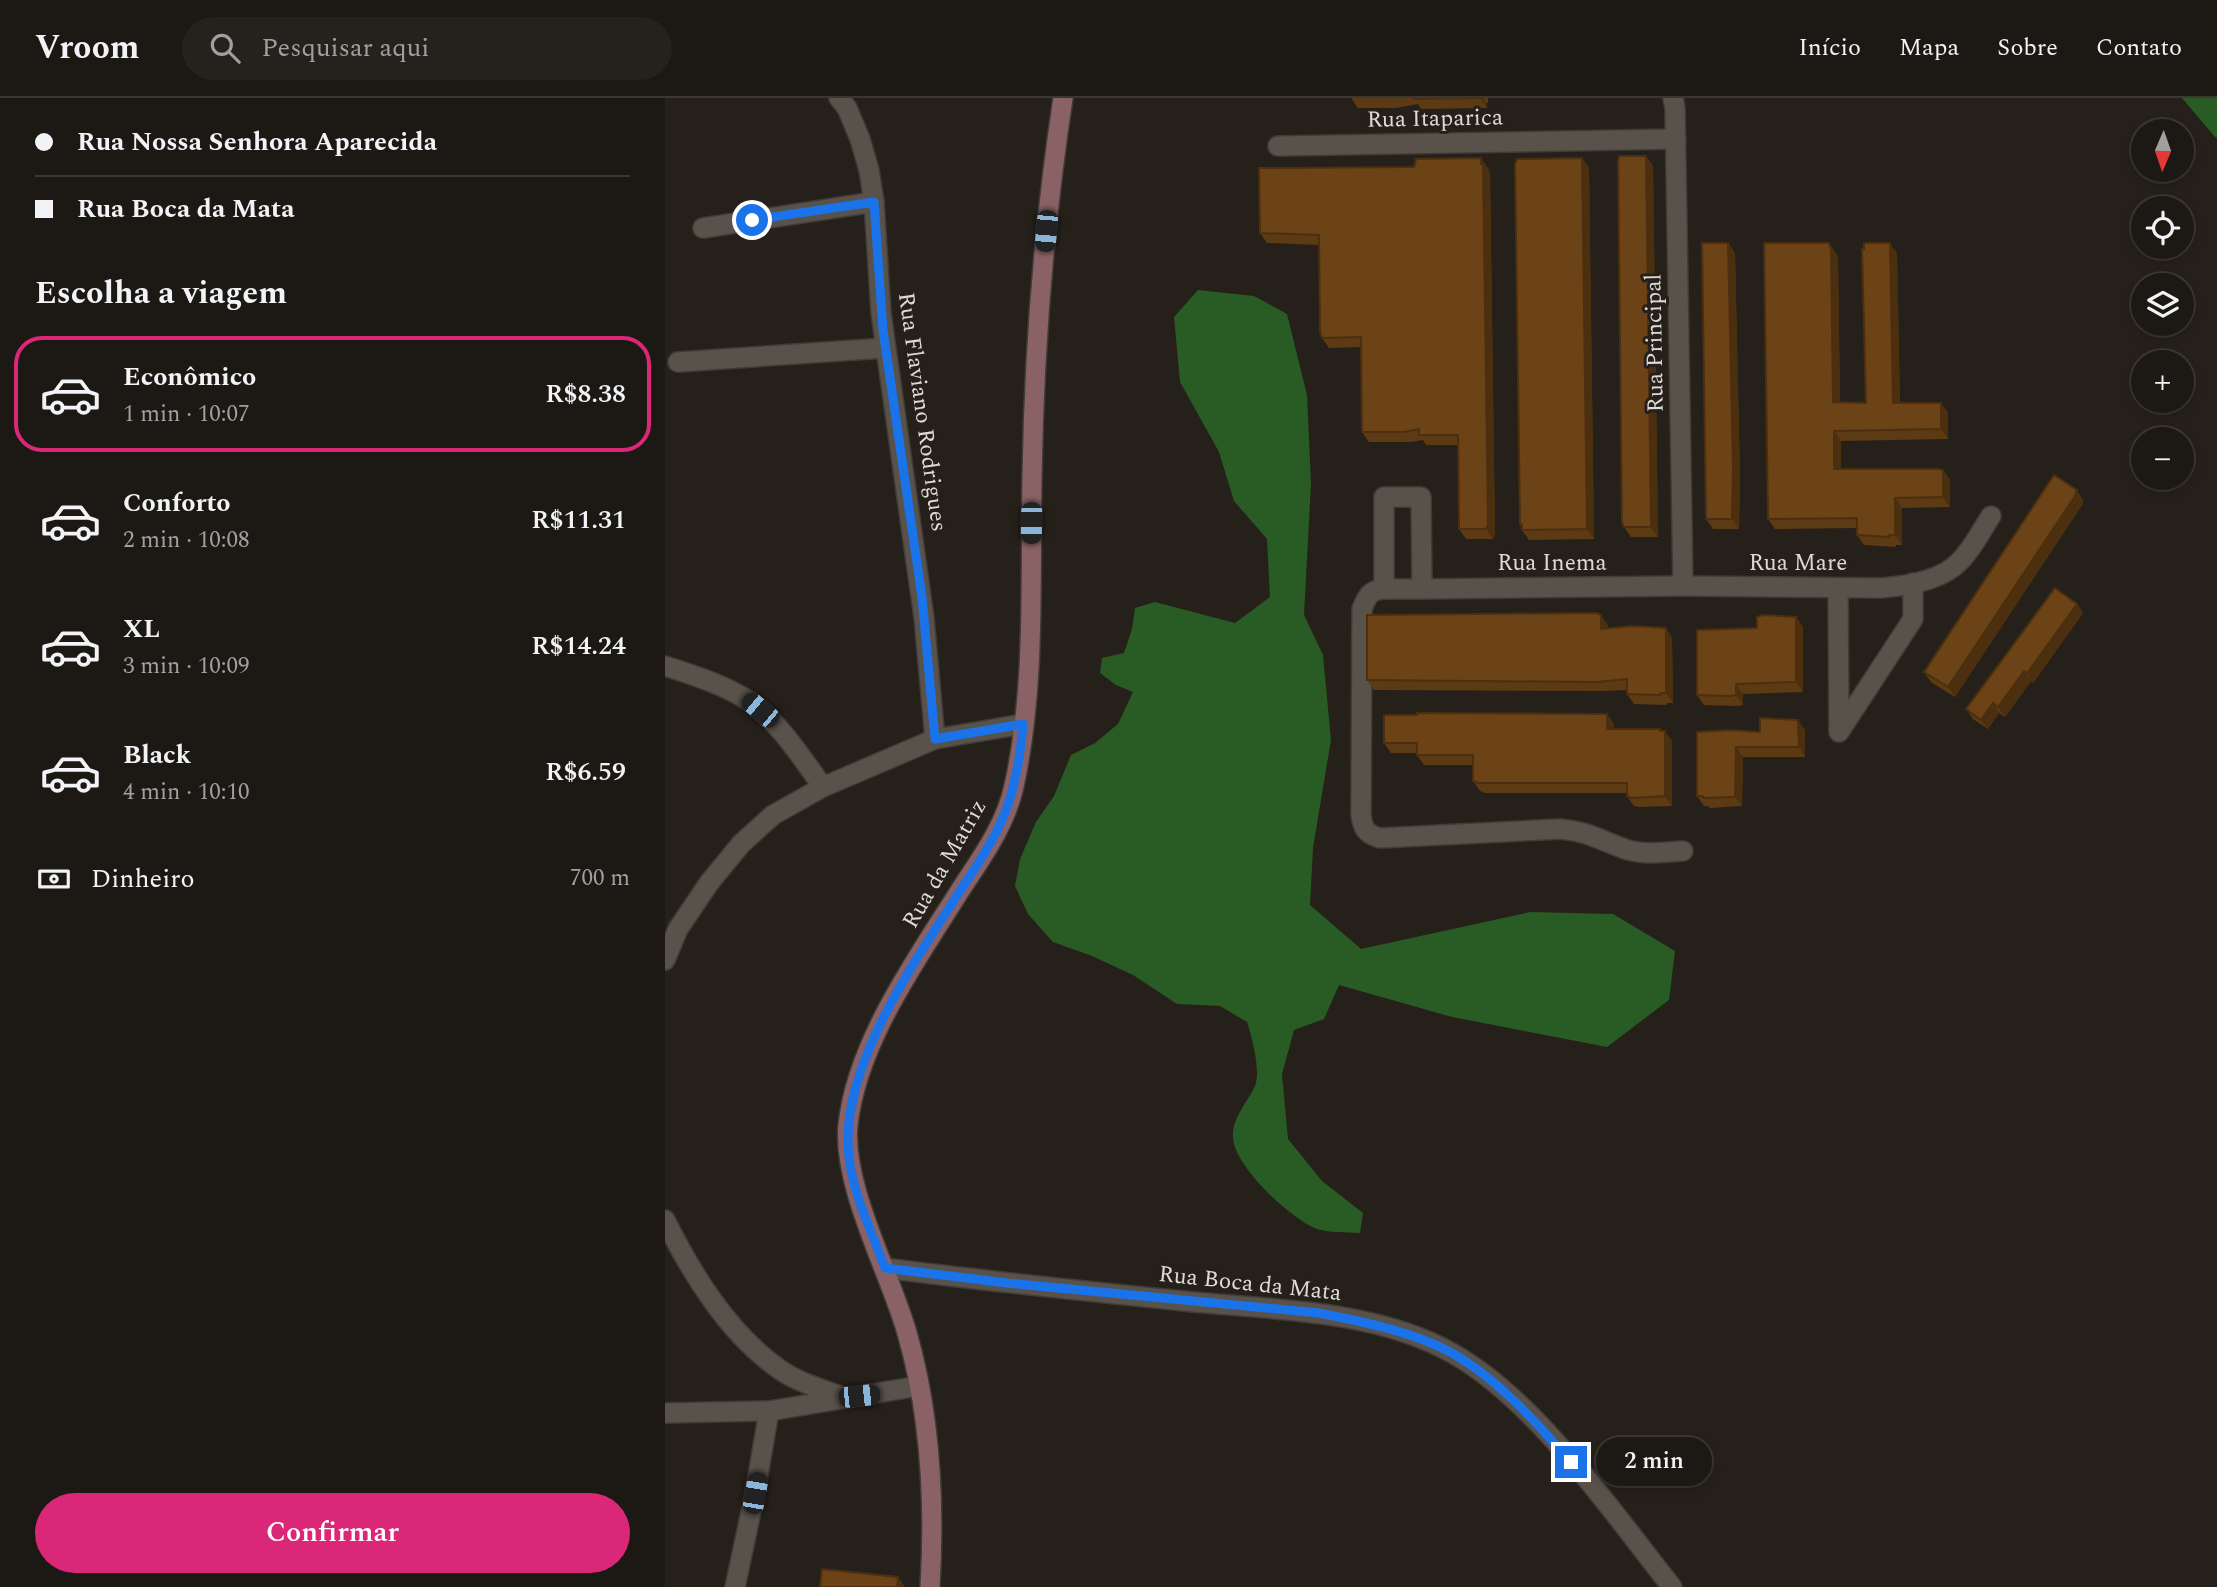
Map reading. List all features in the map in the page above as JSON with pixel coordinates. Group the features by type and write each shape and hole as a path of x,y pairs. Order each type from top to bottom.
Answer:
{"main road":[{"name":"Rua da Matriz","path":"930,1587 932,1491 928,1440 919,1385 907,1333 855,1186 849,1157 848,1129 863,1063 886,1016 918,957 1001,824 1013,792 1028,678 1038,333 1046,231 1063,98"}],"street":[{"name":"Rua Flaviano Rodrigues","path":"839,98 847,108 860,139 874,202 885,348 924,618 935,739"},
{"name":"Rua Principal","path":"1673,98 1676,139 1683,586"},
{"name":"Rua Itaparica","path":"1278,146 1676,139"},
{"path":"703,228 874,202"},
{"path":"678,362 885,348"},
{"path":"1422,589 1421,497 1384,497 1384,589 1374,590 1367,595 1362,609 1361,815 1363,828 1369,835 1380,838 1560,829 1579,830 1628,850 1683,851"},
{"name":"Rua Mare","path":"1683,586 1881,588 1913,583 1948,571 1958,564 1991,516"},
{"path":"1838,588 1839,732 1913,619 1913,583"},
{"name":"Rua Inema","path":"1384,589 1683,586"},
{"path":"665,666 710,681 749,701 771,720 823,787"},
{"path":"665,960 678,929 709,883 741,844 773,816 823,787 935,739 1023,724"},
{"path":"665,1220 703,1288 756,1350 780,1370 843,1397"},
{"name":"Rua Boca da Mata","path":"885,1268 1015,1284 1319,1313 1370,1323 1413,1337 1452,1353 1487,1378 1529,1414 1672,1587"},
{"path":"665,1413 769,1411 919,1385"},
{"path":"735,1587 769,1411"}],"green space":[{"path":"2182,98 2217,98 2217,138 2215,137"},
{"path":"1198,290 1254,296 1287,314 1307,395 1311,483 1304,615 1323,655 1331,740 1313,848 1310,905 1361,949 1530,912 1613,914 1675,951 1669,1000 1607,1047 1452,1017 1339,985 1324,1019 1294,1030 1282,1074 1288,1139 1322,1181 1363,1213 1360,1233 1332,1232 1306,1223 1278,1203 1242,1161 1235,1147 1234,1128 1257,1080 1247,1022 1220,1006 1177,1004 1133,975 1053,942 1028,914 1015,886 1020,859 1036,822 1054,796 1071,755 1095,743 1118,724 1133,692 1116,685 1100,673 1102,658 1124,653 1135,608 1155,602 1235,623 1270,597 1267,539 1234,501 1219,452 1180,382 1174,317"}],"building":[{"path":"1414,98 1480,98 1414,99"},
{"path":"1619,156 1646,156 1651,527 1624,527 1622,522"},
{"path":"1481,158 1488,524 1486,529 1459,529 1458,435 1419,435 1419,429 1404,432 1362,432 1361,337 1322,338 1319,235 1260,233 1259,168 1414,167 1416,159"},
{"path":"1582,158 1587,529 1522,530 1515,164 1517,159"},
{"path":"1702,243 1728,243 1732,519 1706,519"},
{"path":"1764,243 1829,243 1833,402 1866,403 1862,249 1864,243 1890,243 1893,403 1941,403 1941,429 1834,431 1834,469 1943,470 1943,497 1895,498 1895,535 1857,535 1857,518 1768,519"},
{"path":"2054,475 2077,490 2075,496 1948,687 1924,672"},
{"path":"2055,588 2077,604 2027,673 2024,671 1998,707 1993,703 1981,720 1966,709"},
{"path":"1367,615 1601,615 1601,629 1633,626 1666,628 1666,693 1627,694 1627,679 1596,682 1367,680"},
{"path":"1757,617 1796,617 1796,682 1736,684 1736,695 1697,695 1697,630 1757,628"},
{"path":"1607,714 1607,729 1660,729 1665,731 1665,796 1632,798 1627,796 1627,783 1478,783 1473,781 1473,755 1417,755 1417,743 1384,743 1384,715"},
{"path":"1760,718 1798,720 1799,747 1736,747 1735,797 1697,796 1697,732 1760,732"},
{"path":"822,1569 898,1577 897,1587 820,1587"}],"route":[{"path":"752,220 874,202 881,313 922,597 935,739 1023,724 1020,760 1013,792 1001,824 918,957 886,1016 863,1063 853,1099 848,1129 849,1157 855,1186 885,1268 1007,1283 1319,1313 1370,1323 1452,1353 1487,1378 1529,1414 1571,1462"}]}
